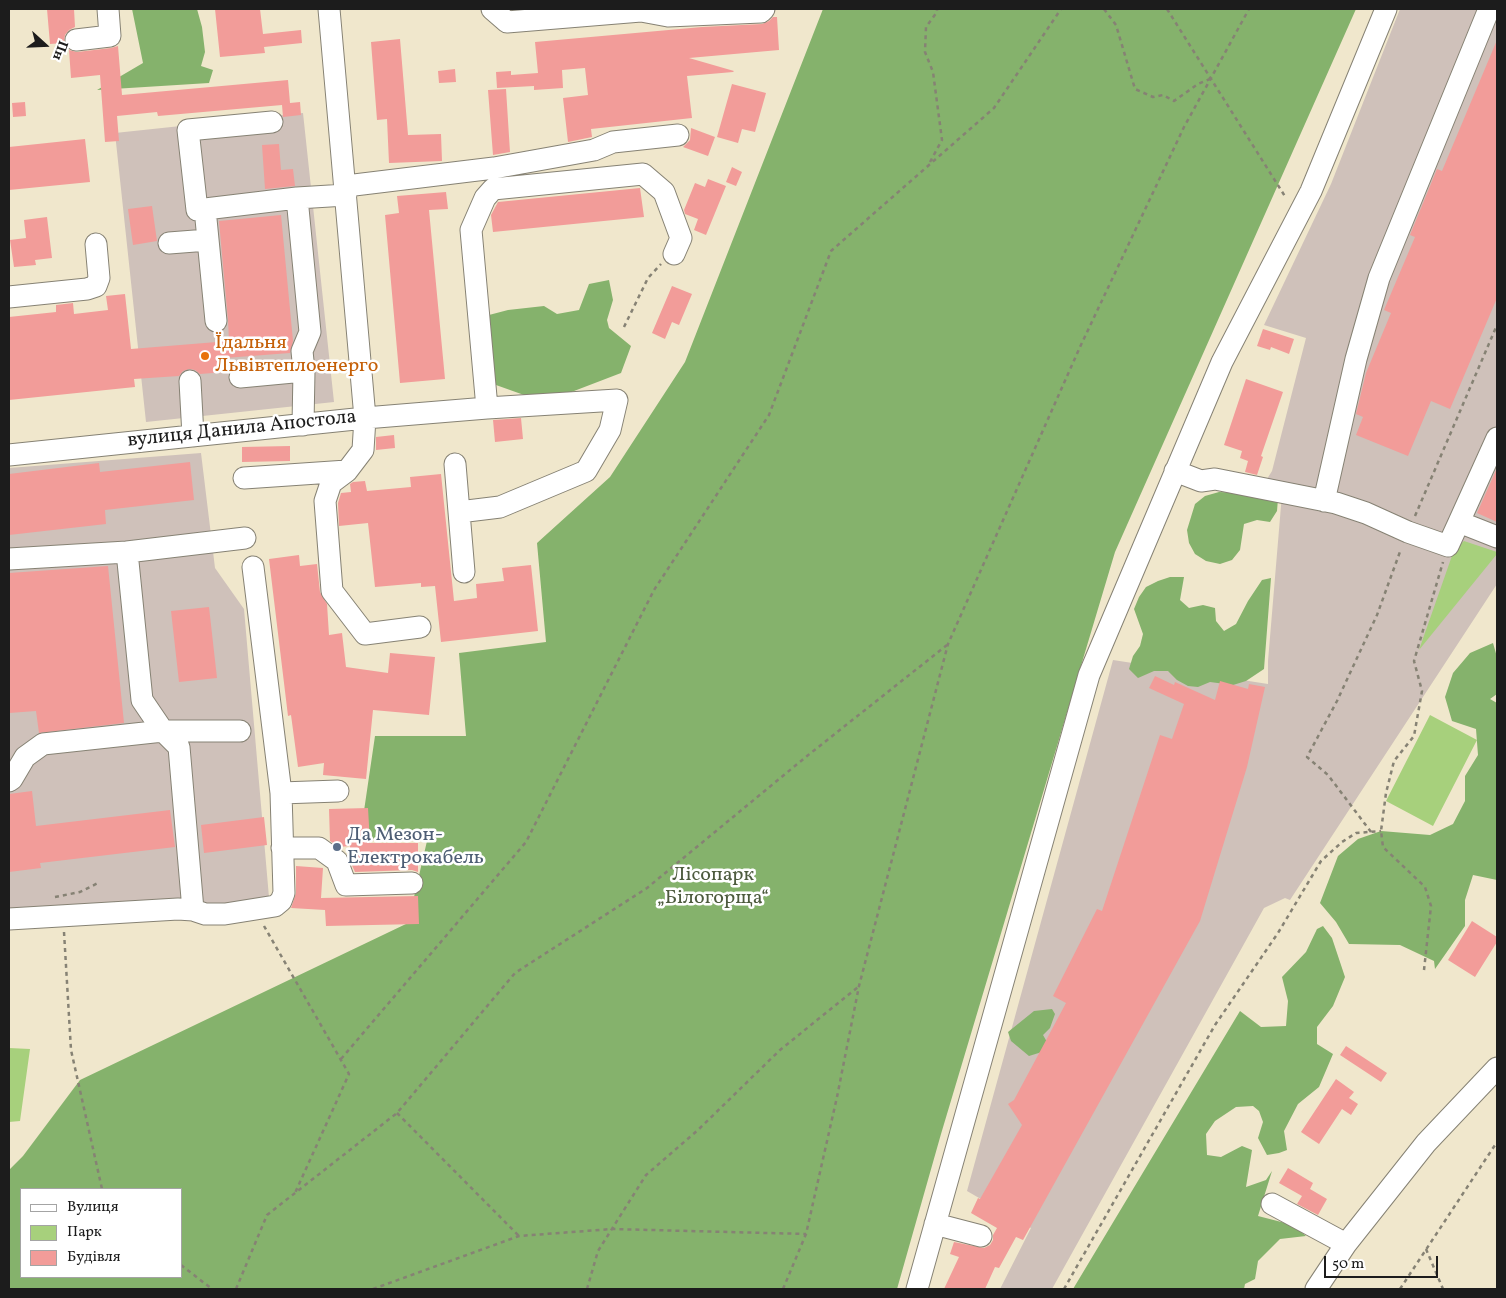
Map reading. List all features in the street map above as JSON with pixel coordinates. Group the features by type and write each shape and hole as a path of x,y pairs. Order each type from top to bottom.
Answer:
{"street":[{"path":"76,40 110,36 108,9"},
{"name":"вулиця Данила Апостола","path":"9,455 365,418 329,9"},
{"path":"492,9 508,22 641,10 668,16 761,12 764,9"},
{"path":"917,1289 1089,675 1222,362 1311,191 1386,9"},
{"path":"1324,501 1356,359 1379,278 1489,9"},
{"path":"272,122 188,130 197,210 297,198 494,168 594,150 613,142 678,135"},
{"path":"487,408 471,230 485,198 493,189 643,174 664,192 681,238 674,254"},
{"path":"297,198 310,332 302,351 304,371 303,425"},
{"path":"206,209 216,321"},
{"path":"169,243 208,240"},
{"path":"9,297 87,289 96,286 99,278 96,244"},
{"path":"240,377 304,371"},
{"path":"190,380 194,436"},
{"path":"420,627 365,634 332,591 325,501 330,483 347,471 363,450 365,418 617,400 610,430 586,470 500,508 459,512"},
{"path":"1175,471 1201,481 1215,480 1336,503 1448,546 1497,438"},
{"path":"455,464 464,572"},
{"path":"244,478 347,471"},
{"path":"1459,522 1497,537"},
{"path":"9,559 127,552 245,538"},
{"path":"127,552 142,700 163,731 179,747 193,910"},
{"path":"9,919 178,909 193,910 204,914 225,914 274,906 281,901 284,893 281,793 253,567"},
{"path":"9,781 25,757 43,744 163,731 240,731"},
{"path":"281,793 338,791"},
{"path":"282,848 319,848 337,861 346,885 412,883"},
{"path":"1316,1289 1346,1244 1426,1143 1497,1068"},
{"path":"1272,1204 1346,1244"},
{"path":"935,1224 981,1236"}],"path":[{"path":"928,165 942,140 933,72 925,52 926,27 937,12 937,9"},
{"path":"341,1059 526,842 654,590 769,415 831,251 994,108 1061,9"},
{"path":"1104,9 1116,25 1135,89 1153,97 1163,95 1174,101 1198,84 1211,78"},
{"path":"1167,9 1298,216"},
{"path":"783,1289 806,1234 837,1097 859,986 948,644 1080,347 1184,126 1249,9"},
{"path":"624,327 648,278 664,260 674,254"},
{"path":"1424,970 1431,906 1425,887 1383,847 1381,831 1386,794 1394,761 1414,736 1422,690 1414,661 1448,546"},
{"path":"236,1289 267,1215 397,1113 515,973 647,888 807,756 948,644"},
{"path":"1306,757 1328,775 1371,832"},
{"path":"1064,1289 1215,1025 1278,934 1322,861 1342,842 1356,833 1381,831"},
{"path":"53,897 80,892 100,882"},
{"path":"254,909 349,1074 294,1193"},
{"path":"63,916 71,1050 102,1188"},
{"path":"587,1289 598,1251 646,1175 698,1130 780,1050 859,986"},
{"path":"397,1113 519,1236"},
{"path":"1400,1289 1497,1142"},
{"path":"373,1289 519,1236 612,1229 806,1234"},
{"path":"1426,1249 1443,1289"},
{"path":"182,1266 212,1289"}],"shaded area":[{"path":"1400,9 1497,9 1497,584 1290,900 1285,898 1264,908 1052,1289 1000,1289 1031,1228 967,1191 1113,660 1268,684 1268,661 1283,482 1267,479 1272,471 1306,338 1264,325 1331,184"},
{"path":"303,113 334,402 146,422 115,133"},
{"path":"201,453 215,568 244,609 270,909 9,910 9,468"}],"green space":[{"path":"132,9 197,9 202,27 205,52 201,66 213,70 209,83 97,90 143,63"},
{"name":"Лісопарк „Білогорща“","path":"823,9 1356,9 1115,552 941,1134 897,1289 9,1289 9,1170 23,1156 80,1080 408,923 427,841 360,838 375,736 466,736 459,653 546,642 537,543 610,477 685,362"},
{"path":"609,280 613,300 607,320 609,328 631,346 621,373 561,396 524,395 496,385 486,342 489,315 508,310 544,306 557,314 579,310 589,284"},
{"path":"1219,492 1241,493 1278,499 1277,511 1270,522 1257,520 1244,524 1240,550 1232,560 1220,564 1206,561 1195,554 1189,543 1187,530 1195,504 1205,496"},
{"path":"1464,541 1497,552 1497,554 1419,650 1454,550"},
{"path":"1170,577 1184,577 1180,600 1189,608 1203,605 1215,608 1216,621 1224,631 1236,624 1262,580 1271,578 1264,669 1246,681 1233,685 1210,682 1198,687 1188,686 1177,680 1168,671 1154,671 1138,678 1129,669 1133,656 1140,646 1143,634 1134,609 1146,587"},
{"path":"1493,643 1497,657 1497,694 1490,699 1497,703 1497,880 1473,875 1465,900 1465,926 1435,969 1434,961 1400,945 1349,944 1336,922 1320,903 1338,856 1358,839 1381,831 1430,835 1453,824 1465,801 1465,776 1478,755 1476,729 1452,721 1445,697 1453,673 1470,653"},
{"path":"1430,715 1477,740 1433,826 1386,801"},
{"path":"1323,926 1332,938 1345,977 1333,1006 1317,1027 1317,1044 1333,1054 1319,1087 1298,1104 1284,1131 1287,1150 1267,1155 1258,1138 1263,1122 1259,1111 1253,1106 1236,1107 1215,1121 1206,1134 1207,1155 1221,1157 1242,1146 1252,1150 1246,1187 1266,1180 1272,1171 1258,1216 1293,1225 1306,1236 1280,1239 1258,1261 1255,1279 1245,1284 1244,1289 1073,1289 1240,1011 1261,1027 1286,1026 1288,1001 1282,977 1306,952 1317,929"},
{"path":"1052,1009 1055,1014 1050,1028 1043,1035 1047,1042 1045,1051 1029,1056 1011,1041 1008,1032 1034,1011"},
{"path":"9,1048 30,1049 20,1121 9,1122"}],"building":[{"path":"47,9 74,9 75,27 65,35 64,43 50,44"},
{"path":"215,9 260,9 263,34 301,30 302,43 264,47 265,53 220,57"},
{"path":"773,17 777,17 779,50 689,58 734,71 687,76 692,118 591,129 592,137 568,142 563,98 588,95 585,68 562,70 563,88 534,90 534,86 497,88 496,72 511,71 511,75 538,73 535,42 702,27 762,24"},
{"path":"400,39 408,135 441,134 442,161 389,163 387,119 377,120 371,42"},
{"path":"1497,40 1497,298 1450,409 1431,401 1408,456 1356,435 1363,417 1356,414 1366,373 1391,313 1384,310 1415,237 1410,235 1437,169 1442,171"},
{"path":"118,46 122,95 288,80 290,103 300,102 301,115 283,117 282,105 158,116 157,112 117,116 119,141 105,142 100,75 71,78 69,50 77,52"},
{"path":"455,69 456,82 439,83 438,71"},
{"path":"732,84 766,93 755,132 742,129 738,143 717,137"},
{"path":"506,89 510,152 493,155 488,90"},
{"path":"25,102 26,116 13,117 12,103"},
{"path":"691,128 715,137 708,156 683,147 690,140"},
{"path":"85,139 90,182 9,190 9,147"},
{"path":"279,144 281,170 293,169 295,186 265,189 262,145"},
{"path":"732,167 742,172 736,186 726,182"},
{"path":"708,179 726,186 706,235 694,230 698,219 685,214 684,210 695,183 705,187"},
{"path":"640,188 644,217 493,232 491,215 498,202"},
{"path":"446,192 448,209 429,210 445,379 400,383 385,215 399,213 397,196"},
{"path":"152,206 157,241 133,245 128,209"},
{"path":"281,215 293,341 290,353 225,358 226,372 200,374 195,370 189,369 183,371 179,376 134,379 135,387 9,400 9,317 56,312 56,305 73,303 74,314 108,310 106,296 125,294 131,349 229,341 219,221"},
{"path":"47,217 52,258 35,260 36,265 14,267 10,240 26,238 24,220"},
{"path":"672,286 692,294 679,325 672,322 665,339 652,333"},
{"path":"1263,329 1294,339 1289,354 1271,347 1270,350 1257,346"},
{"path":"1246,379 1283,392 1261,456 1263,457 1257,475 1245,472 1248,461 1240,458 1242,451 1224,445"},
{"path":"521,418 523,439 495,442 493,420"},
{"path":"394,435 395,448 376,450 376,437"},
{"path":"290,446 290,461 242,462 242,447"},
{"path":"190,462 194,500 105,510 106,524 9,535 9,474 99,463 100,472"},
{"path":"1497,468 1497,522 1477,513"},
{"path":"441,474 454,601 477,598 476,584 504,581 502,568 531,565 538,631 441,642 435,586 421,587 421,583 375,587 368,523 339,526 338,503 341,493 351,492 350,484 353,482 365,481 367,491 411,487 410,477"},
{"path":"299,555 300,566 317,564 320,592 327,604 329,635 342,633 346,667 388,673 390,653 435,657 429,715 373,710 366,779 323,775 324,763 298,767 291,715 288,716 269,559"},
{"path":"108,566 124,723 39,733 36,711 9,713 9,573"},
{"path":"209,607 217,678 179,682 171,611"},
{"path":"1155,676 1174,685 1175,682 1215,700 1220,681 1248,689 1249,684 1265,687 1247,767 1200,921 1023,1240 1016,1237 999,1268 995,1267 985,1289 944,1289 959,1257 950,1254 954,1242 984,1248 990,1245 993,1240 993,1235 997,1228 971,1213 1022,1125 1008,1104 1014,1100 1066,1003 1053,996 1097,909 1102,911 1160,735 1172,739 1184,704 1149,688"},
{"path":"32,791 36,826 170,810 175,847 40,863 41,868 9,872 9,794"},
{"path":"368,808 370,843 418,843 418,872 412,870 355,872 350,861 350,846 339,847 330,841 329,809"},
{"path":"264,817 267,845 204,853 201,825"},
{"path":"296,866 323,868 321,898 418,896 419,924 326,926 325,910 291,908 296,893"},
{"path":"1472,921 1497,937 1497,942 1475,977 1448,960"},
{"path":"1346,1046 1387,1073 1381,1082 1340,1055"},
{"path":"1336,1079 1354,1092 1349,1098 1358,1104 1351,1115 1342,1109 1319,1144 1301,1132"},
{"path":"1288,1168 1313,1183 1310,1189 1327,1199 1318,1215 1297,1204 1302,1196 1279,1183"}],"place":[{"name":"Їдальня Львівтеплоенерго","path":"205,356"},
{"name":"Да Мезон- Електрокабель","path":"337,847"}]}
